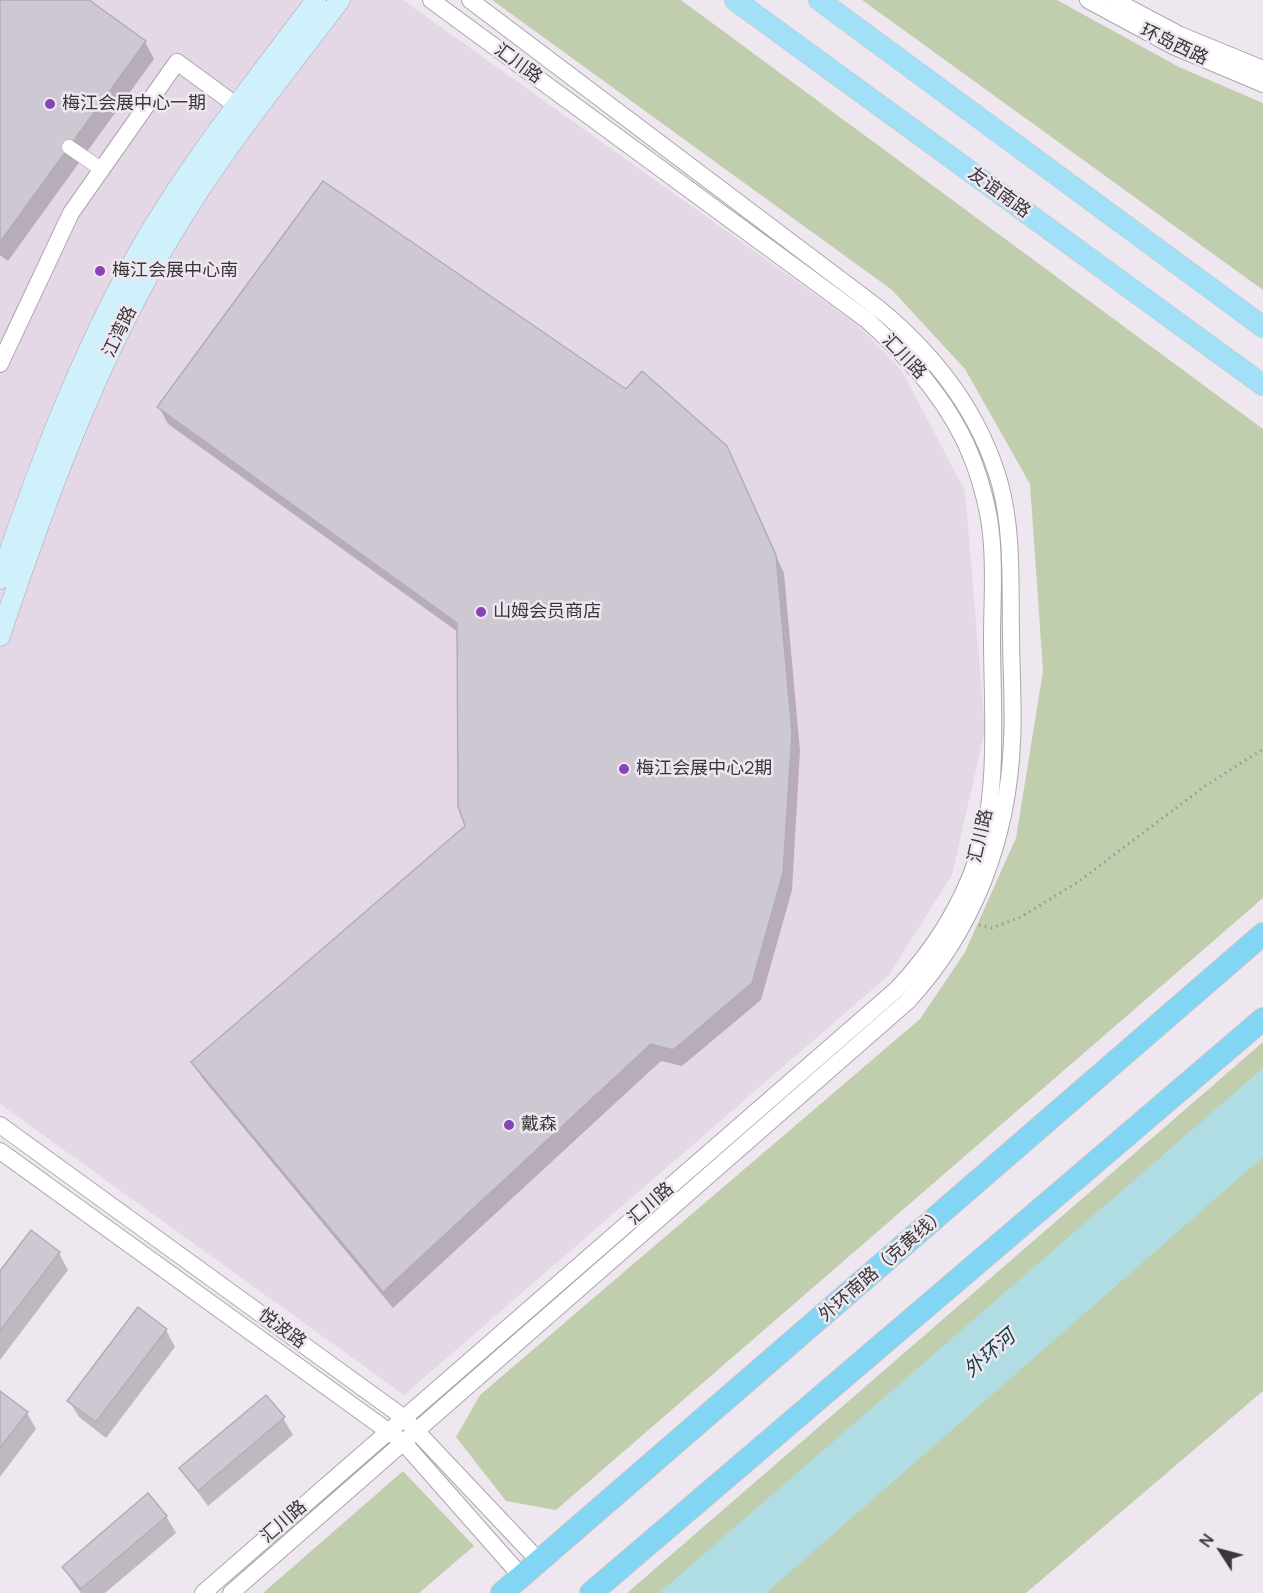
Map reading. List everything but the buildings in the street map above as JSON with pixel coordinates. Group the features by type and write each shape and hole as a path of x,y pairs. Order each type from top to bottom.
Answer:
{"highway":[{"name":"外环南路（克黄线）","path":"502,1593 1263,934"},
{"path":"591,1593 1263,1019"}],"main road":[{"name":"江湾路","path":"0,579 50,439 97,334 138,253 162,213 237,106 316,0"},
{"name":"江湾路","path":"0,636 68,444 144,283 195,197 340,0"},
{"name":"友谊南路","path":"735,0 1263,385"},
{"path":"819,0 1263,327"}],"street":[{"name":"汇川路","path":"203,1593 897,989 921,963 963,896 978,857 986,825 993,742 991,534 974,463 951,413 915,367 867,320 431,0"},
{"name":"汇川路","path":"231,1593 908,1001 932,976 966,922 981,893 996,846 1012,742 1010,532 1000,484 988,451 963,403 931,357 878,308 470,0"},
{"name":"环岛西路","path":"1088,0 1175,47 1263,84"},
{"name":"环岛西路","path":"1114,0 1180,35 1263,69"},
{"path":"2,353 71,213 177,62 237,106"},
{"path":"69,147 101,169"},
{"name":"悦波路","path":"0,1125 403,1417 539,1561"},
{"name":"悦波路","path":"0,1151 403,1442 521,1576"}],"path":[{"path":"966,922 992,928 1021,917 1078,882 1205,786 1263,748"}],"shaded area":[{"name":"山姆会员商店","path":"0,0 403,0 858,325 902,371 965,491 985,730 952,875 889,975 404,1395 0,1104"}],"green space":[{"path":"492,0 681,0 1263,429 1263,898 556,1510 506,1501 456,1437 480,1395 920,1019 965,952 1016,838 1043,671 1030,484 965,369 892,290"},
{"path":"862,0 1057,0 1179,67 1263,103 1263,290"},
{"path":"1263,1042 1263,1391 1026,1593 627,1593"},
{"path":"403,1471 474,1546 419,1593 263,1593"}],"water":[{"name":"外环河","path":"1263,1068 1263,1157 766,1593 659,1593"}],"place":[{"name":"梅江会展中心一期","path":"50,104"},
{"name":"梅江会展中心南","path":"100,271"},
{"name":"山姆会员商店","path":"481,612"},
{"name":"梅江会展中心2期","path":"624,769"},
{"name":"戴森","path":"509,1125"}]}
